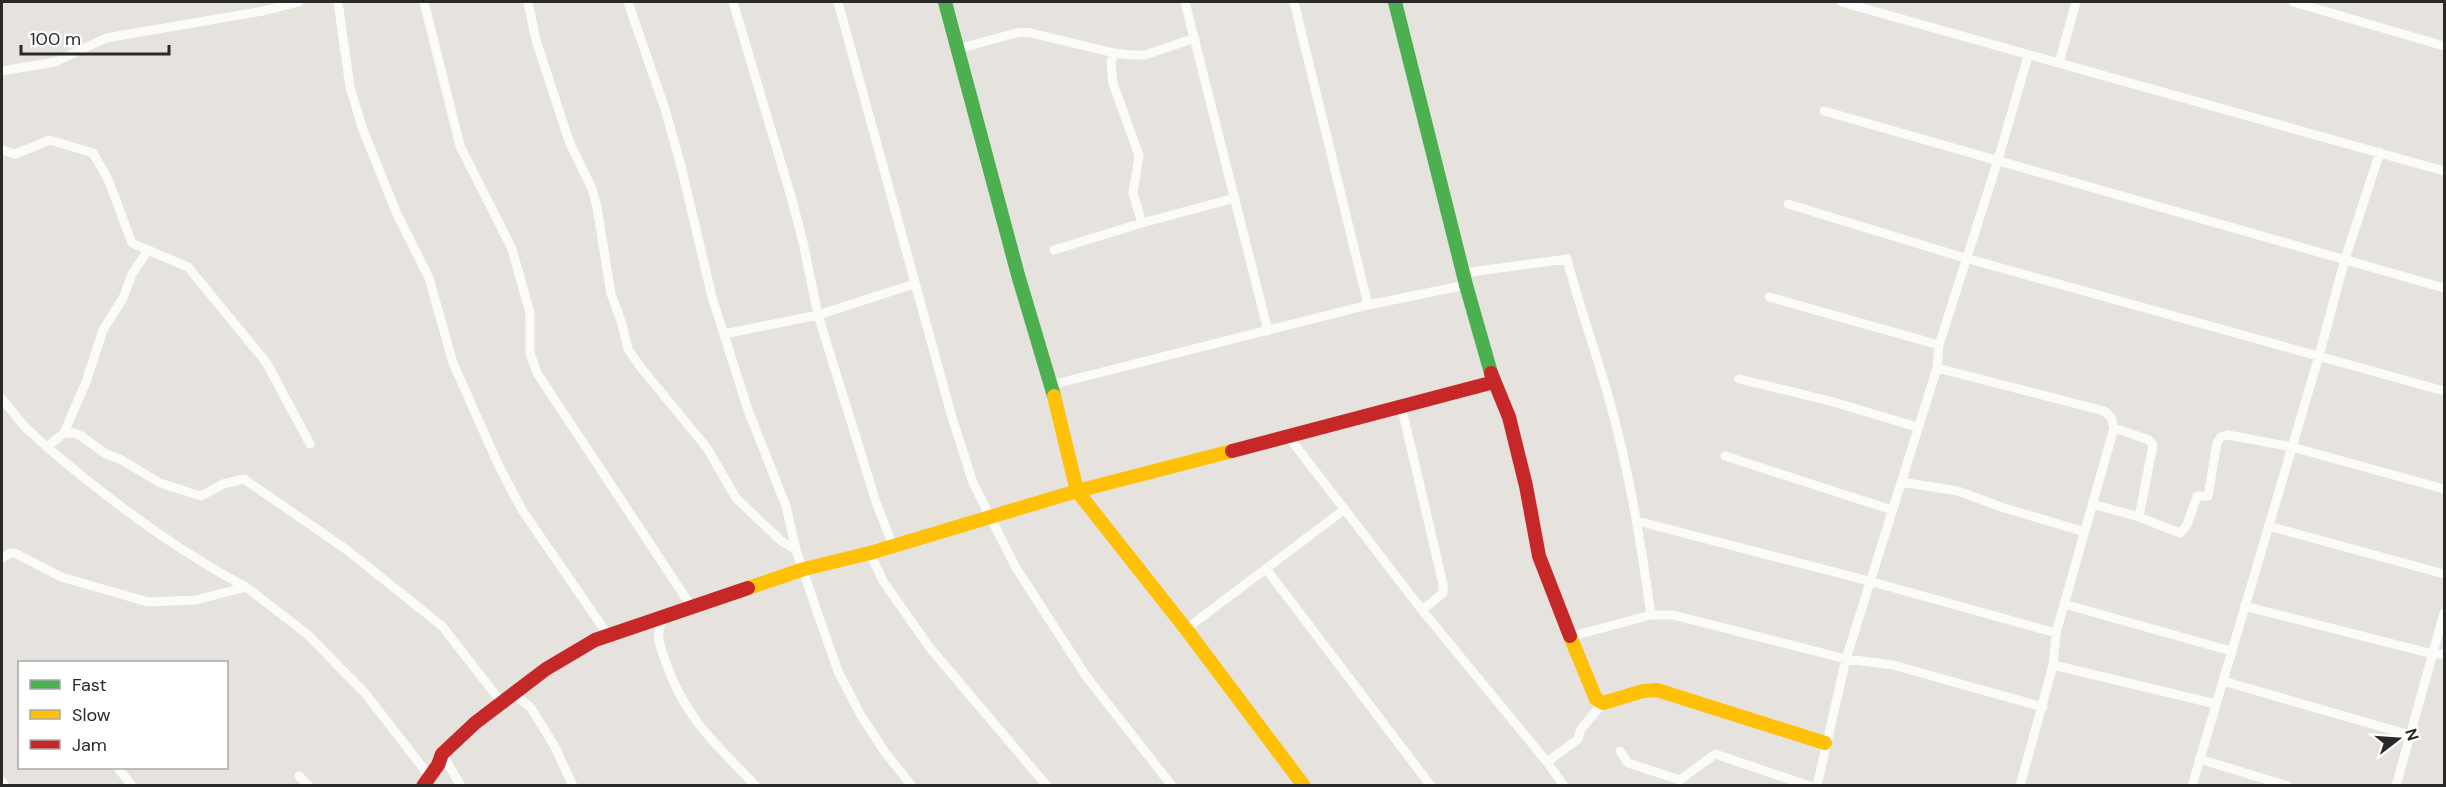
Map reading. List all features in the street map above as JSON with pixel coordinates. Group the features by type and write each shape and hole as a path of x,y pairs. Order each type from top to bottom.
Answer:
{"street":[{"path":"3,70 55,62 106,38 263,11 299,2"},
{"path":"338,2 350,87 363,130 397,214 429,279 453,363 498,464 522,510 608,635"},
{"path":"424,2 460,146 512,249 530,313 530,353 537,373 691,606"},
{"path":"528,2 536,40 569,141 592,189 611,294 628,349 707,448 736,498 781,541 796,549"},
{"path":"628,2 678,155 712,297 748,410 786,506 796,549 838,671 860,714 884,751 912,786"},
{"path":"733,2 798,221 818,315 876,502 893,546"},
{"path":"838,2 914,284 973,483 988,517 1016,568 1086,676 1172,786"},
{"path":"945,2 1018,275 1051,385 1077,491 1304,786"},
{"path":"1185,2 1268,331"},
{"path":"1294,2 1368,305"},
{"path":"1395,2 1464,279 1494,382 1509,417 1526,486 1539,556 1569,637 1596,699 1603,703"},
{"path":"1841,2 2445,171"},
{"path":"2060,63 2076,2"},
{"path":"2293,2 2445,46"},
{"path":"957,49 1020,32 1114,53 1145,55 1195,38"},
{"path":"1114,53 1111,63 1113,82 1138,156 1133,193 1142,223"},
{"path":"1620,751 1628,763 1680,780 1715,754 1818,785 1846,658 1937,368 1939,345 1998,160 2028,56"},
{"path":"1824,111 2445,288"},
{"path":"2,150 15,154 50,140 93,153 108,179 132,243 188,267 266,362 310,444"},
{"path":"2192,786 2319,356 2345,259 2380,152"},
{"path":"1054,250 1235,198"},
{"path":"1788,204 1965,258 2445,391"},
{"path":"47,447 64,433 86,382 103,330 123,298 132,274 148,250"},
{"path":"1051,385 1464,279 1567,259 1580,310 1609,399 1637,521 1651,615"},
{"path":"724,334 818,315 914,284"},
{"path":"1769,297 1939,345"},
{"path":"1937,368 2104,411 2111,417 2114,428 2056,633 2053,665 2020,786"},
{"path":"1739,379 1830,401 1917,427"},
{"path":"2,399 25,427 101,494 190,553 201,564 246,587 307,634 365,693 426,781 438,765 442,754 475,723 572,653 608,635 804,569 870,553 1077,491 1494,382"},
{"path":"1401,405 1443,584 1443,593 1422,610"},
{"path":"2114,428 2149,440 2153,445 2139,517"},
{"path":"64,433 81,436 106,454 160,483 201,496 223,484 244,479 346,550 442,626 502,703"},
{"path":"2092,504 2139,517 2180,533 2187,525 2197,496 2208,496 2217,443 2221,437 2228,435 2292,447 2445,489"},
{"path":"1288,436 1422,610 1547,762 1564,786"},
{"path":"1725,456 1892,510"},
{"path":"1901,482 2085,532"},
{"path":"1186,630 1345,509"},
{"path":"1637,521 1869,580 2056,633"},
{"path":"2268,526 2445,574"},
{"path":"2,558 15,553 54,574 148,602 196,600 246,587"},
{"path":"870,553 883,581 930,648 1047,786"},
{"path":"1267,570 1431,786"},
{"path":"2064,604 2231,651"},
{"path":"2244,606 2433,654 2445,654"},
{"path":"2396,786 2445,613"},
{"path":"1569,637 1651,615 1673,615 1846,658 1893,665 2043,707"},
{"path":"664,616 660,624 658,640 672,682 684,706 695,722 756,786"},
{"path":"2053,665 2216,704"},
{"path":"2223,681 2410,735"},
{"path":"1547,762 1578,739 1581,729 1603,703 1643,691 1657,690 1826,743"},
{"path":"514,694 531,708 555,747 573,786"},
{"path":"442,754 461,786"},
{"path":"2199,759 2288,786"},
{"path":"119,769 132,786"},
{"path":"299,776 309,786"},
{"path":"2,781 5,786"}],"traffic: fast":[{"path":"945,2 1018,275 1054,396"},
{"path":"1395,2 1466,285 1491,373"}],"traffic: slow":[{"path":"1054,396 1077,491 1186,629 1304,786"},
{"path":"748,588 804,569 870,553 1077,491 1232,451"},
{"path":"1570,636 1596,699 1603,703 1643,691 1657,690 1825,743"}],"traffic: jam":[{"path":"1491,373 1509,417 1526,486 1539,556 1570,636"},
{"path":"1232,451 1494,382"},
{"path":"423,786 438,765 442,754 475,723 546,669 595,640 748,588"}]}
